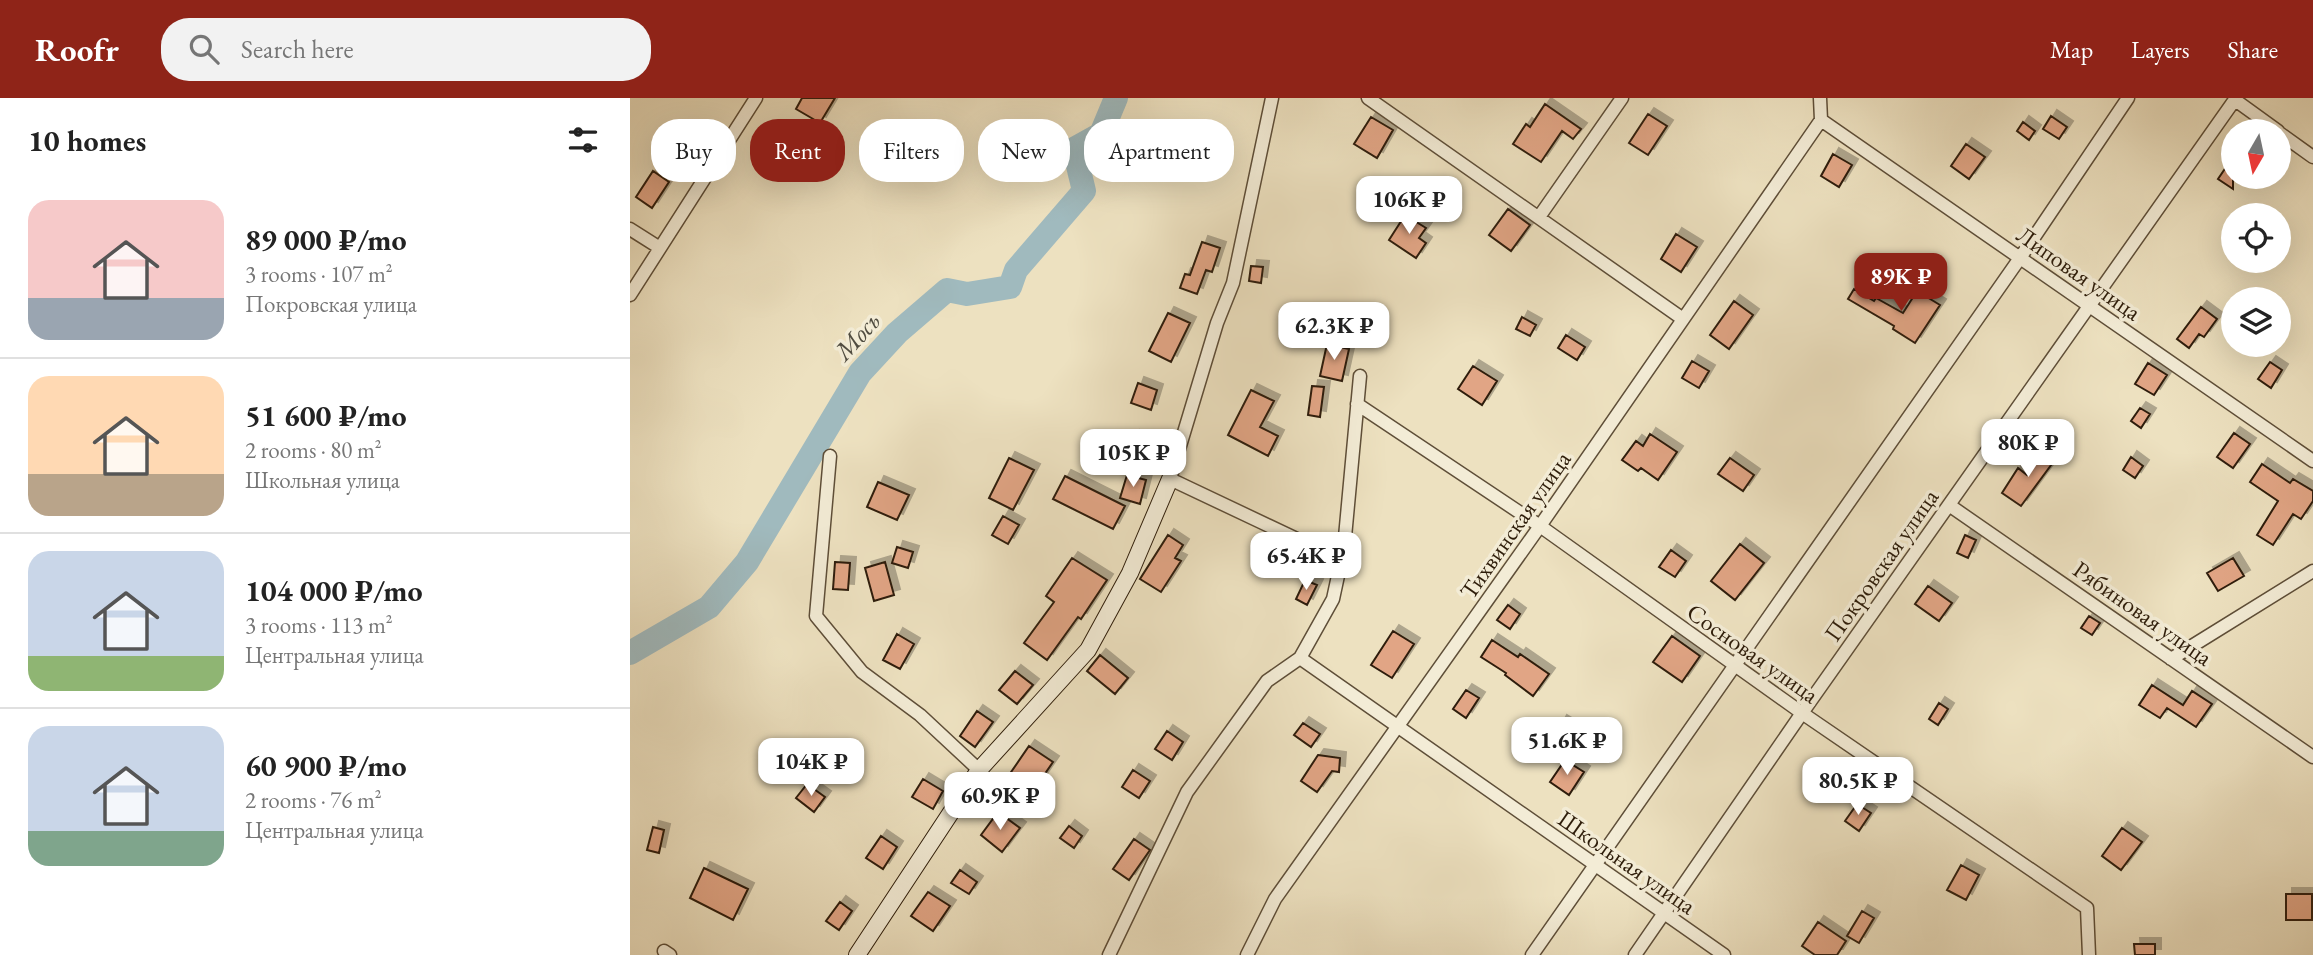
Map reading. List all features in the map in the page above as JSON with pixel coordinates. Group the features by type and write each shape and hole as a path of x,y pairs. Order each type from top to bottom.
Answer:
{"street":[{"path":"630,295 756,98"},
{"path":"857,955 979,770 1088,650 1130,573 1170,479 1217,323 1233,283 1272,98"},
{"path":"1368,98 1683,319"},
{"path":"1539,217 1622,98"},
{"path":"1820,98 1821,120"},
{"path":"1532,955 2020,258 2128,98"},
{"path":"2235,99 2261,119"},
{"name":"Покровская улица","path":"1635,955 1802,713 2235,99"},
{"name":"Липовая улица","path":"1821,120 2313,461"},
{"name":"Тихвинская улица","path":"1247,955 1275,899 1399,728 1821,120"},
{"path":"2291,141 2313,157"},
{"path":"630,229 660,248"},
{"path":"1322,551 1345,537 1360,376"},
{"name":"Сосновая улица","path":"1357,404 1540,526 1734,666 2087,908 2089,955"},
{"path":"830,456 816,616 862,672 920,715 979,770"},
{"path":"1109,955 1187,792 1266,681 1300,658 1333,599 1339,571 1331,558 1322,551 1170,479"},
{"name":"Рябиновая улица","path":"1949,505 2313,757"},
{"path":"2171,659 2313,571"},
{"name":"Школьная улица","path":"1300,658 1724,955"}],"building":[{"path":"802,98 835,98 822,119 813,119 796,109"},
{"path":"1545,104 1581,129 1573,139 1562,131 1541,162 1513,144 1526,124 1530,127"},
{"path":"1648,114 1667,126 1648,155 1629,143"},
{"path":"2051,116 2067,127 2059,139 2043,129"},
{"path":"1371,117 1393,130 1377,158 1354,144"},
{"path":"2023,122 2035,131 2029,140 2017,131"},
{"path":"1966,144 1985,157 1969,179 1951,166"},
{"path":"1833,154 1852,165 1839,187 1821,176"},
{"path":"651,174 651,182 669,182 652,208 636,197"},
{"path":"1508,209 1530,225 1511,251 1489,235"},
{"path":"1405,215 1426,228 1419,238 1426,243 1416,258 1389,240"},
{"path":"1676,234 1697,247 1681,272 1661,259"},
{"path":"1202,242 1220,248 1212,272 1206,270 1197,294 1180,288 1185,274 1190,275"},
{"path":"1251,266 1263,267 1261,283 1249,281"},
{"path":"1854,289 1903,313 1917,291 1940,305 1915,343 1893,329 1894,326 1848,299"},
{"path":"1734,301 1753,315 1729,349 1710,335"},
{"path":"2201,307 2217,319 2204,337 2199,334 2189,348 2177,339"},
{"path":"1168,313 1190,323 1171,362 1149,351"},
{"path":"1522,317 1536,325 1530,336 1516,329"},
{"path":"1566,335 1585,347 1577,360 1558,348"},
{"path":"1327,344 1349,349 1342,381 1320,376"},
{"path":"1692,361 1709,371 1699,388 1682,378"},
{"path":"2270,362 2282,370 2271,388 2258,379"},
{"path":"2148,363 2167,375 2154,395 2135,384"},
{"path":"1473,366 1497,381 1482,405 1458,389"},
{"path":"1138,383 1157,390 1151,410 1131,403"},
{"path":"1312,386 1324,387 1320,417 1308,415"},
{"path":"1251,390 1274,401 1260,427 1278,436 1268,456 1228,435"},
{"path":"2140,408 2150,414 2141,428 2131,421"},
{"path":"2234,433 2250,444 2233,468 2217,457"},
{"path":"1650,434 1677,452 1658,480 1641,468 1638,471 1622,460 1636,441 1643,446"},
{"path":"1134,436 1157,440 1153,459 1130,455"},
{"path":"2046,449 2057,457 2021,506 2002,493 2018,468 2027,475"},
{"path":"2131,457 2143,466 2135,478 2123,470"},
{"path":"1009,458 1034,470 1013,510 989,498"},
{"path":"1730,458 1754,475 1743,491 1718,474"},
{"path":"2262,464 2290,483 2293,479 2313,491 2313,501 2301,519 2293,514 2273,545 2257,535 2278,501 2250,482"},
{"path":"1127,475 1146,480 1140,504 1120,498"},
{"path":"1065,476 1125,506 1113,529 1053,499"},
{"path":"878,482 909,495 897,520 867,507"},
{"path":"1003,516 1019,525 1008,544 992,535"},
{"path":"1168,535 1183,545 1175,558 1181,561 1161,592 1140,579"},
{"path":"1965,535 1976,540 1968,558 1957,553"},
{"path":"1740,544 1764,563 1735,600 1711,581"},
{"path":"897,547 913,552 908,568 892,563"},
{"path":"1671,550 1686,561 1675,577 1659,567"},
{"path":"1072,558 1107,580 1081,619 1078,617 1047,660 1024,643 1054,602 1046,596"},
{"path":"2233,558 2244,576 2218,591 2207,573"},
{"path":"835,562 850,563 848,590 833,589"},
{"path":"885,562 894,595 874,601 865,568"},
{"path":"1305,580 1317,585 1307,605 1296,599"},
{"path":"1928,586 1952,603 1939,621 1915,604"},
{"path":"1508,605 1520,614 1510,629 1497,620"},
{"path":"2089,616 2100,623 2092,635 2081,628"},
{"path":"1393,631 1414,644 1392,678 1371,665"},
{"path":"897,634 914,644 900,669 883,660"},
{"path":"1672,636 1700,656 1682,682 1653,662"},
{"path":"1492,640 1518,657 1520,654 1549,674 1533,696 1505,675 1506,673 1481,657"},
{"path":"1100,655 1128,678 1115,694 1087,671"},
{"path":"1015,671 1033,685 1017,704 999,690"},
{"path":"2152,685 2183,705 2192,691 2212,704 2196,727 2167,708 2160,718 2139,705"},
{"path":"1466,690 1479,698 1466,718 1453,709"},
{"path":"1939,703 1948,709 1938,725 1929,719"},
{"path":"977,711 993,722 975,747 960,736"},
{"path":"1561,721 1576,730 1566,748 1551,739"},
{"path":"1303,723 1320,734 1311,747 1294,735"},
{"path":"1167,731 1183,742 1172,760 1155,749"},
{"path":"1029,746 1053,762 1031,794 1007,778"},
{"path":"1318,755 1340,758 1339,772 1332,771 1317,792 1301,781"},
{"path":"1565,760 1584,772 1569,795 1550,782"},
{"path":"1133,770 1150,781 1139,798 1122,787"},
{"path":"923,779 943,791 933,809 912,797"},
{"path":"807,784 825,797 814,812 796,798"},
{"path":"1857,804 1871,813 1859,831 1845,821"},
{"path":"998,812 1020,828 1002,852 981,835"},
{"path":"1069,826 1082,836 1074,848 1060,838"},
{"path":"653,827 664,830 659,853 647,850"},
{"path":"2122,828 2142,842 2121,870 2102,856"},
{"path":"881,836 897,847 883,869 866,858"},
{"path":"1134,839 1150,850 1129,880 1113,869"},
{"path":"1961,865 1979,875 1966,900 1947,890"},
{"path":"704,868 748,889 733,920 690,898"},
{"path":"960,870 977,882 969,894 951,883"},
{"path":"928,892 950,906 933,931 911,916"},
{"path":"2286,894 2312,894 2312,920 2286,920"},
{"path":"840,902 852,911 839,930 826,921"},
{"path":"1862,911 1874,918 1859,943 1847,936"},
{"path":"1818,922 1846,941 1837,955 1815,955 1802,946"},
{"path":"2134,944 2155,944 2155,955 2135,955"}],"waterway":[{"name":"Мось","path":"630,653 709,607 747,562 860,373 897,333 947,290 967,294 1010,287 1016,270 1084,191 1074,149 1101,134 1116,98"}]}
